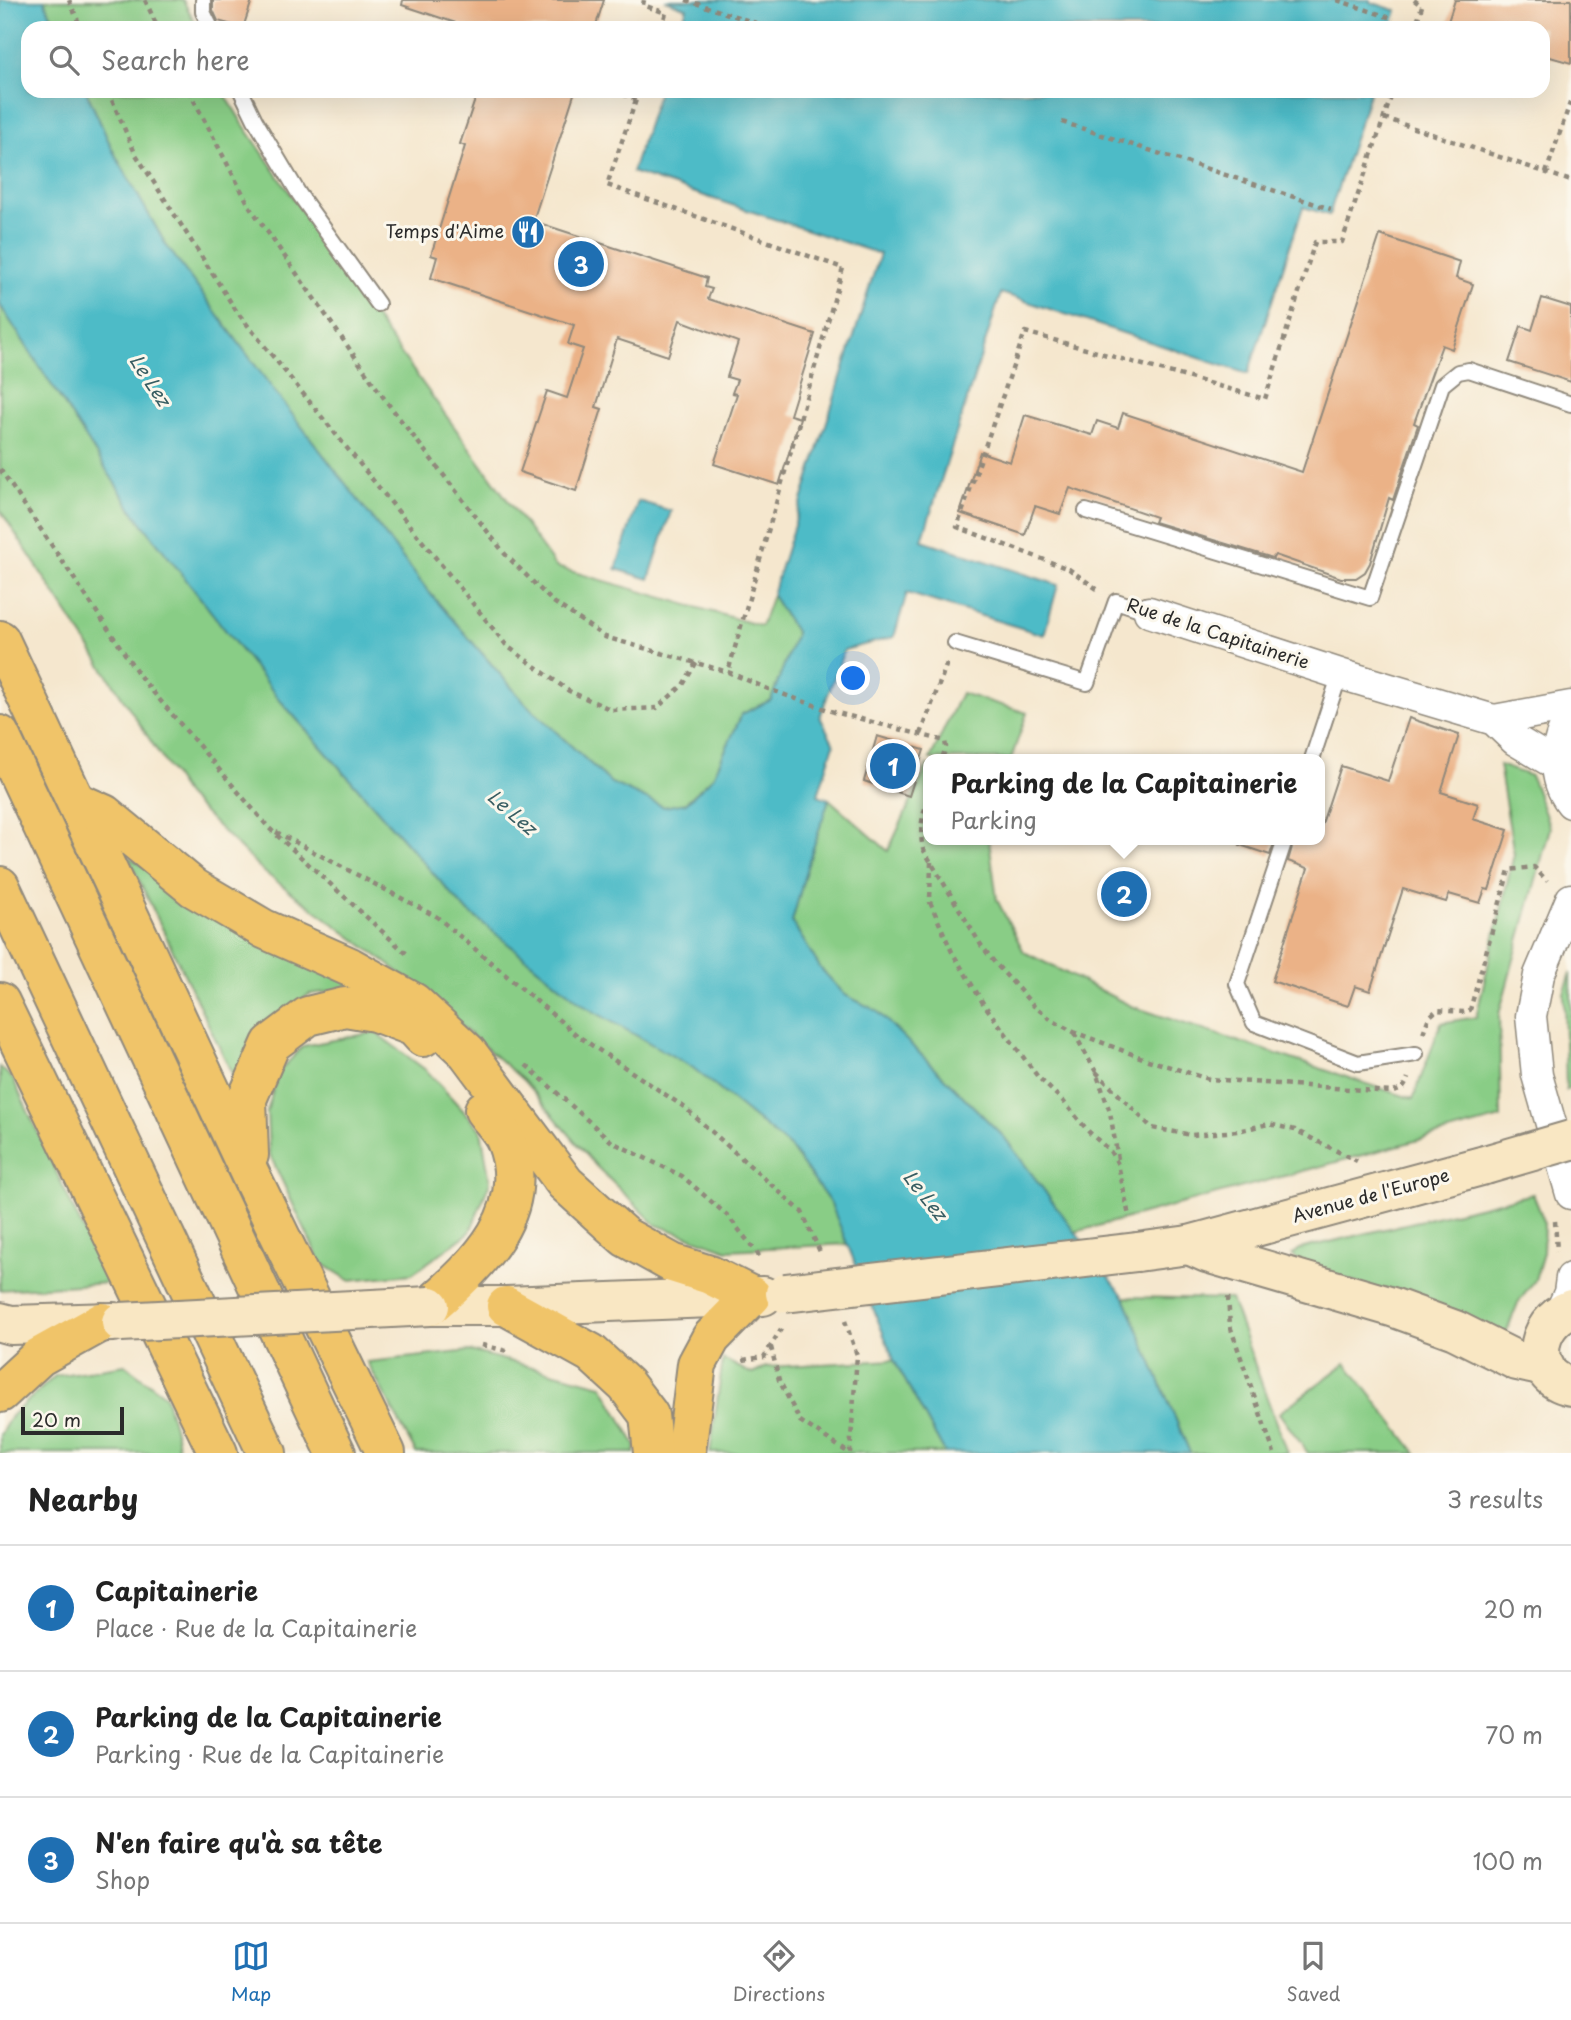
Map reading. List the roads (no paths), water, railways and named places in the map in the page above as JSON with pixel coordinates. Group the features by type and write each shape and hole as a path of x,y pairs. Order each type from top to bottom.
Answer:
{"main road":[{"path":"0,640 250,1174 386,1453"},
{"path":"0,735 335,1453"},
{"path":"77,802 104,814 194,888 264,929 350,967 413,1002 467,1052 565,1183 625,1237 671,1263 769,1295"},
{"path":"0,887 267,1453"},
{"path":"0,1002 209,1444"},
{"path":"250,1174 247,1099 271,1044 308,1016 345,1007 375,1012 414,1027 454,1069 506,1140 515,1178 505,1220 484,1256 430,1306"},
{"path":"0,1045 32,1072"},
{"name":"Avenue de l'Europe","path":"4,1325 430,1306 506,1306 769,1295 1134,1238 1198,1249 1571,1140"},
{"path":"1198,1249 1391,1307 1455,1330 1517,1361 1558,1377"},
{"path":"686,1453 697,1364 711,1338 769,1295"},
{"path":"1558,1377 1540,1356 1540,1343 1550,1320 1567,1300"},
{"path":"506,1306 591,1353 626,1385 649,1415 653,1453"},
{"path":"0,1393 39,1357 111,1322"}],"street":[{"name":"Rue de la Capitainerie","path":"1149,612 1340,674 1494,720 1571,706"},
{"path":"1571,718 1559,742 1557,765 1560,783 1571,803"},
{"name":"Rue de la Capitainerie","path":"1494,720 1515,740 1557,765"},
{"path":"1571,899 1539,975 1531,1016 1537,1075 1571,1194"}],"lane":[{"path":"202,0 208,21"},
{"path":"244,98 299,194 378,304"},
{"path":"1086,511 1370,598 1443,385 1458,372 1469,370 1571,404"},
{"name":"Rue de la Capitainerie","path":"955,643 1087,683 1116,601 1149,612"},
{"path":"1314,754 1340,674"},
{"path":"1283,845 1237,984 1254,1023 1358,1063 1416,1054"}],"water":[{"name":"Le Lez","path":"0,0 44,0 54,21 21,21 21,98 89,98 113,151 166,245 428,591 525,703 611,783 664,807 686,803 713,777 742,714 771,700 796,633 772,595 880,254 632,172 657,98 1368,98 1329,215 1303,207 1248,374 1001,293 922,540 1058,585 1044,635 907,593 894,637 844,650 820,717 834,744 818,795 829,799 792,922 821,969 845,995 877,1011 1004,1137 1124,1297 1190,1453 945,1453 894,1360 831,1204 790,1147 692,1067 586,1007 463,907 279,699 135,514 0,305"},
{"path":"665,0 1370,0 1397,11 1393,21 682,21 687,8"},
{"path":"638,501 671,511 649,579 616,569"}],"place":[{"name":"Temps d'Aime","path":"528,232"},
{"name":"N'en faire qu'à sa tête","path":"581,264"},
{"name":"Capitainerie","path":"893,766"},
{"name":"Parking de la Capitainerie","path":"1124,894"}]}
